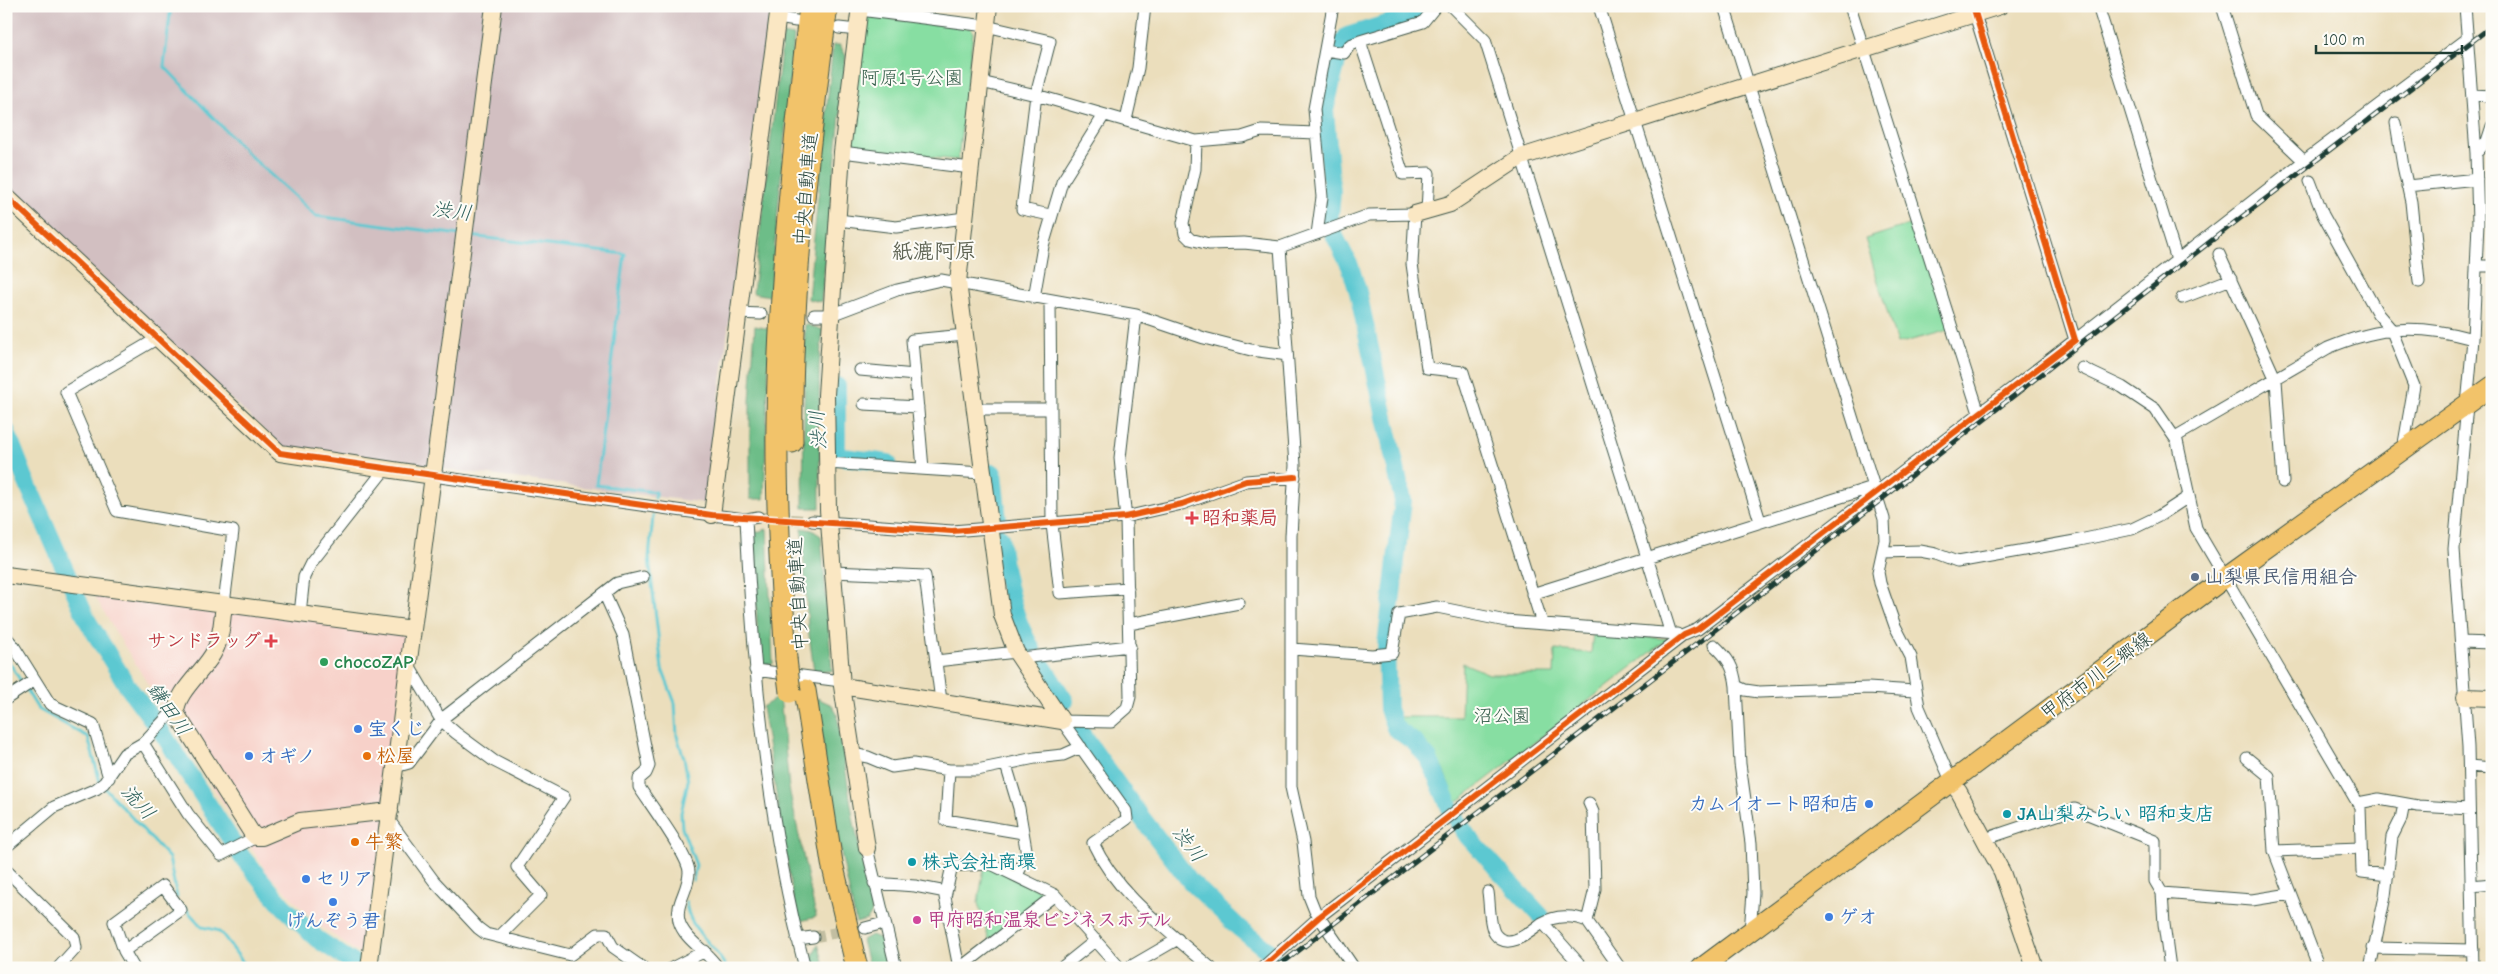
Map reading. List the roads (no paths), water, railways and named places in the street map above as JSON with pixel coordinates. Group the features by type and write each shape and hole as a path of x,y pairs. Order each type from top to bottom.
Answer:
{"highway":[{"name":"中央自動車道","path":"810,6 792,170 783,284 777,421 779,545 818,866 841,968"},
{"name":"中央自動車道","path":"794,658 792,423 798,284 806,188 826,6"},
{"name":"中央自動車道","path":"797,691 832,863 857,968"}],"main road":[{"name":"甲府市川三郷線","path":"1701,968 2225,578 2403,448 2492,386"}],"street":[{"path":"370,964 494,6"},
{"path":"989,6 958,282 989,529 1002,614 1018,655 1126,811 1128,819 1093,843 1101,860 1138,904 1211,968"},
{"path":"1126,120 1138,68 1145,6"},
{"path":"1317,234 1322,197 1314,109 1333,6"},
{"path":"1325,50 1344,54 1350,45 1423,22 1436,6"},
{"path":"1451,6 1485,40 1671,634"},
{"path":"1599,6 1760,521"},
{"path":"1724,6 1884,519 1885,540 1878,572 1880,583 1895,626 1911,657 1919,707 1952,783 2002,872 2035,968"},
{"path":"1850,6 1978,413"},
{"path":"1196,141 1195,169 1183,223 1184,234 1190,239 1209,244 1244,243 1280,246 1369,215 1421,212 1450,204 1521,157 1749,86 1974,10 2000,6"},
{"path":"2098,6 2177,260"},
{"path":"2222,6 2256,115 2304,161"},
{"path":"2465,6 2476,153 2476,266 2473,339 2454,550 2469,766 2473,968"},
{"path":"896,968 866,848 842,683 829,523 826,395 842,152 860,8 926,12 1050,41 1036,95 1022,210 1050,215"},
{"path":"1974,10 2076,340"},
{"path":"712,515 778,12 796,22"},
{"path":"839,28 857,30"},
{"path":"1270,961 1319,917 1446,818 1689,636 1874,489 2076,340 2304,161 2467,39"},
{"path":"1360,41 1403,174 1429,173 1412,264 1427,368 1464,372 1542,623"},
{"path":"981,82 1036,95 1196,141 1242,137 1261,131 1316,133"},
{"path":"2472,95 2492,96"},
{"path":"1034,298 1050,215 1062,182 1104,115"},
{"path":"2396,123 2411,202 2419,282"},
{"path":"2476,153 2487,141 2492,126"},
{"path":"842,152 971,168"},
{"path":"2407,186 2477,179"},
{"path":"2310,181 2316,202 2327,223 2378,314 2392,329 2414,386 2403,448"},
{"path":"6,196 280,453 712,515 746,519 758,517"},
{"path":"838,220 896,227 965,218"},
{"path":"1280,246 1295,477 1291,536 1292,649 1290,720 1292,787 1303,842 1309,896 1319,917 1354,968"},
{"path":"2220,254 2276,380 2283,482"},
{"path":"2476,266 2492,266"},
{"path":"814,315 831,315 897,290 941,280 1136,315 1232,345 1287,355"},
{"path":"2182,298 2231,280"},
{"path":"1050,301 1052,524 1060,592 1128,588"},
{"path":"738,313 761,314"},
{"path":"755,670 1062,721 1111,722 1127,708 1131,677 1125,517 1120,458 1136,315"},
{"path":"2175,438 2328,348 2361,336 2392,329 2426,328 2473,339"},
{"path":"923,469 912,340 964,335"},
{"path":"158,338 66,392 117,511 233,531 221,631 215,651 178,700 176,708 178,718 252,839"},
{"path":"2082,368 2122,387 2155,409 2175,438 2196,528 2360,807 2362,872 2388,875"},
{"path":"860,370 915,374"},
{"path":"864,404 918,407"},
{"path":"974,409 1051,409"},
{"path":"827,463 982,473"},
{"path":"300,614 304,577 311,563 385,469"},
{"path":"812,520 829,523 952,531 1052,524 1125,517 1182,504 1246,481 1295,477"},
{"path":"1532,594 1760,521 1874,489"},
{"path":"1882,552 1920,551 1936,554 1957,562 2075,541 2132,529 2160,516 2188,497"},
{"path":"746,519 755,670 765,762 775,830 797,939 805,968"},
{"path":"833,572 925,576 941,701"},
{"path":"6,575 413,629"},
{"path":"395,766 409,762 442,720 617,583 643,577"},
{"path":"604,593 624,635 649,766 646,773 639,779 638,787 684,857 689,871 680,900 680,922 686,934 718,968"},
{"path":"1129,624 1239,603"},
{"path":"1292,649 1372,655 1392,653 1399,614 1437,607 1506,621 1689,636"},
{"path":"6,637 14,645 50,704 93,724 109,778"},
{"path":"2461,642 2492,643"},
{"path":"1714,644 1730,660 1736,686 1740,764 1751,843 1753,893 1750,932"},
{"path":"936,661 1130,646"},
{"path":"408,666 442,720 494,761 564,797 517,867 542,895 499,937"},
{"path":"6,699 35,680"},
{"path":"1736,686 1745,690 1759,692 1868,688 1915,691"},
{"path":"2465,697 2492,698"},
{"path":"6,847 54,807 96,789 109,778 124,754 145,741 176,708"},
{"path":"145,741 188,814 220,855 252,839 262,837 300,821 389,815"},
{"path":"852,754 868,757 892,767 912,764 949,770 977,770 1035,758 1063,755 1080,747"},
{"path":"2247,758 2269,776 2274,851 2318,968"},
{"path":"1006,765 1019,808 1027,855 1017,875"},
{"path":"2469,766 2492,768"},
{"path":"949,770 946,820 1024,833"},
{"path":"2358,803 2379,799 2404,804 2469,809"},
{"path":"1587,921 1595,889 1593,812 1590,804"},
{"path":"2370,968 2385,896 2392,837 2401,819 2404,804"},
{"path":"1985,839 2075,808 2155,841 2156,881 2162,893 2170,968"},
{"path":"389,815 434,881 455,906 486,934 570,955 598,934 606,934 613,947 643,968"},
{"path":"2274,851 2361,848"},
{"path":"1055,895 960,968 945,897 952,866 992,864 1055,895 1120,968"},
{"path":"6,870 74,937 76,948 63,966"},
{"path":"874,883 915,886 946,892"},
{"path":"2471,886 2492,884"},
{"path":"124,951 181,910 163,886 114,922 124,951 134,968"},
{"path":"1488,892 1494,933 1500,939 1508,941 1521,938 1543,923 1560,917 1576,916 1587,921 1620,968"},
{"path":"2162,893 2252,900 2290,894"},
{"path":"865,928 884,923"},
{"path":"1543,923 1584,968"},
{"path":"797,939 814,936"},
{"path":"1128,968 1178,939"},
{"path":"1061,968 1096,940"},
{"path":"2373,948 2472,950"},
{"path":"672,968 704,951"}],"waterway":[{"name":"渋川","path":"171,6 164,66 248,154 316,216 460,235"},
{"path":"1426,6 1421,13 1347,36 1341,45 1325,110 1332,193 1329,225 1350,266 1358,292 1403,501 1386,645 1388,709 1395,728 1415,743 1429,759 1452,813 1468,837 1541,916"},
{"path":"2492,149 2488,163 2492,168"},
{"name":"渋川","path":"469,236 625,254 596,485 655,492 655,498"},
{"name":"渋川","path":"837,386 837,456 888,463"},
{"name":"鎌田川","path":"6,430 87,620 128,687 163,734 242,857 283,906 317,939 361,968"},
{"name":"渋川","path":"991,473 993,473 998,520"},
{"path":"653,516 649,558 662,669 675,703 677,736 684,758 688,781 681,813 682,828 696,865 693,880"},
{"name":"渋川","path":"1000,537 1010,595 1019,623 1032,649"},
{"name":"流川","path":"6,657 38,709 88,737 100,782"},
{"name":"渋川","path":"1042,665 1065,701"},
{"name":"渋川","path":"1079,730 1132,805 1190,881 1239,928 1267,950 1282,968"},
{"name":"流川","path":"104,787 169,858 177,897"},
{"path":"686,902 692,921 726,968"},
{"name":"流川","path":"185,908 202,927 216,930 223,935 247,968"}],"tunnel":[{"path":"758,517 812,521"},
{"path":"813,937 851,930"}],"railway":[{"path":"1276,968 1702,640 2234,223 2492,26"}],"place":[{"name":"昭和薬局","path":"1192,518"},
{"name":"山梨県民信用組合","path":"2195,577"},
{"name":"サンドラッグ","path":"271,641"},
{"name":"chocoZAP","path":"324,662"},
{"name":"宝くじ","path":"358,729"},
{"name":"オギノ","path":"249,756"},
{"name":"松屋","path":"367,756"},
{"name":"カムイオート昭和店","path":"1869,804"},
{"name":"JA山梨みらい 昭和支店","path":"2007,814"},
{"name":"牛繁","path":"355,842"},
{"name":"株式会社商環","path":"912,862"},
{"name":"セリア","path":"306,879"},
{"name":"げんぞう君","path":"333,902"},
{"name":"ゲオ","path":"1829,917"},
{"name":"甲府昭和温泉ビジネスホテル","path":"917,920"}],"district":[{"name":"紙漉阿原","path":"934,251"}],"park label":[{"name":"阿原1号公園","path":"912,78"},
{"name":"沼公園","path":"1502,716"}]}
